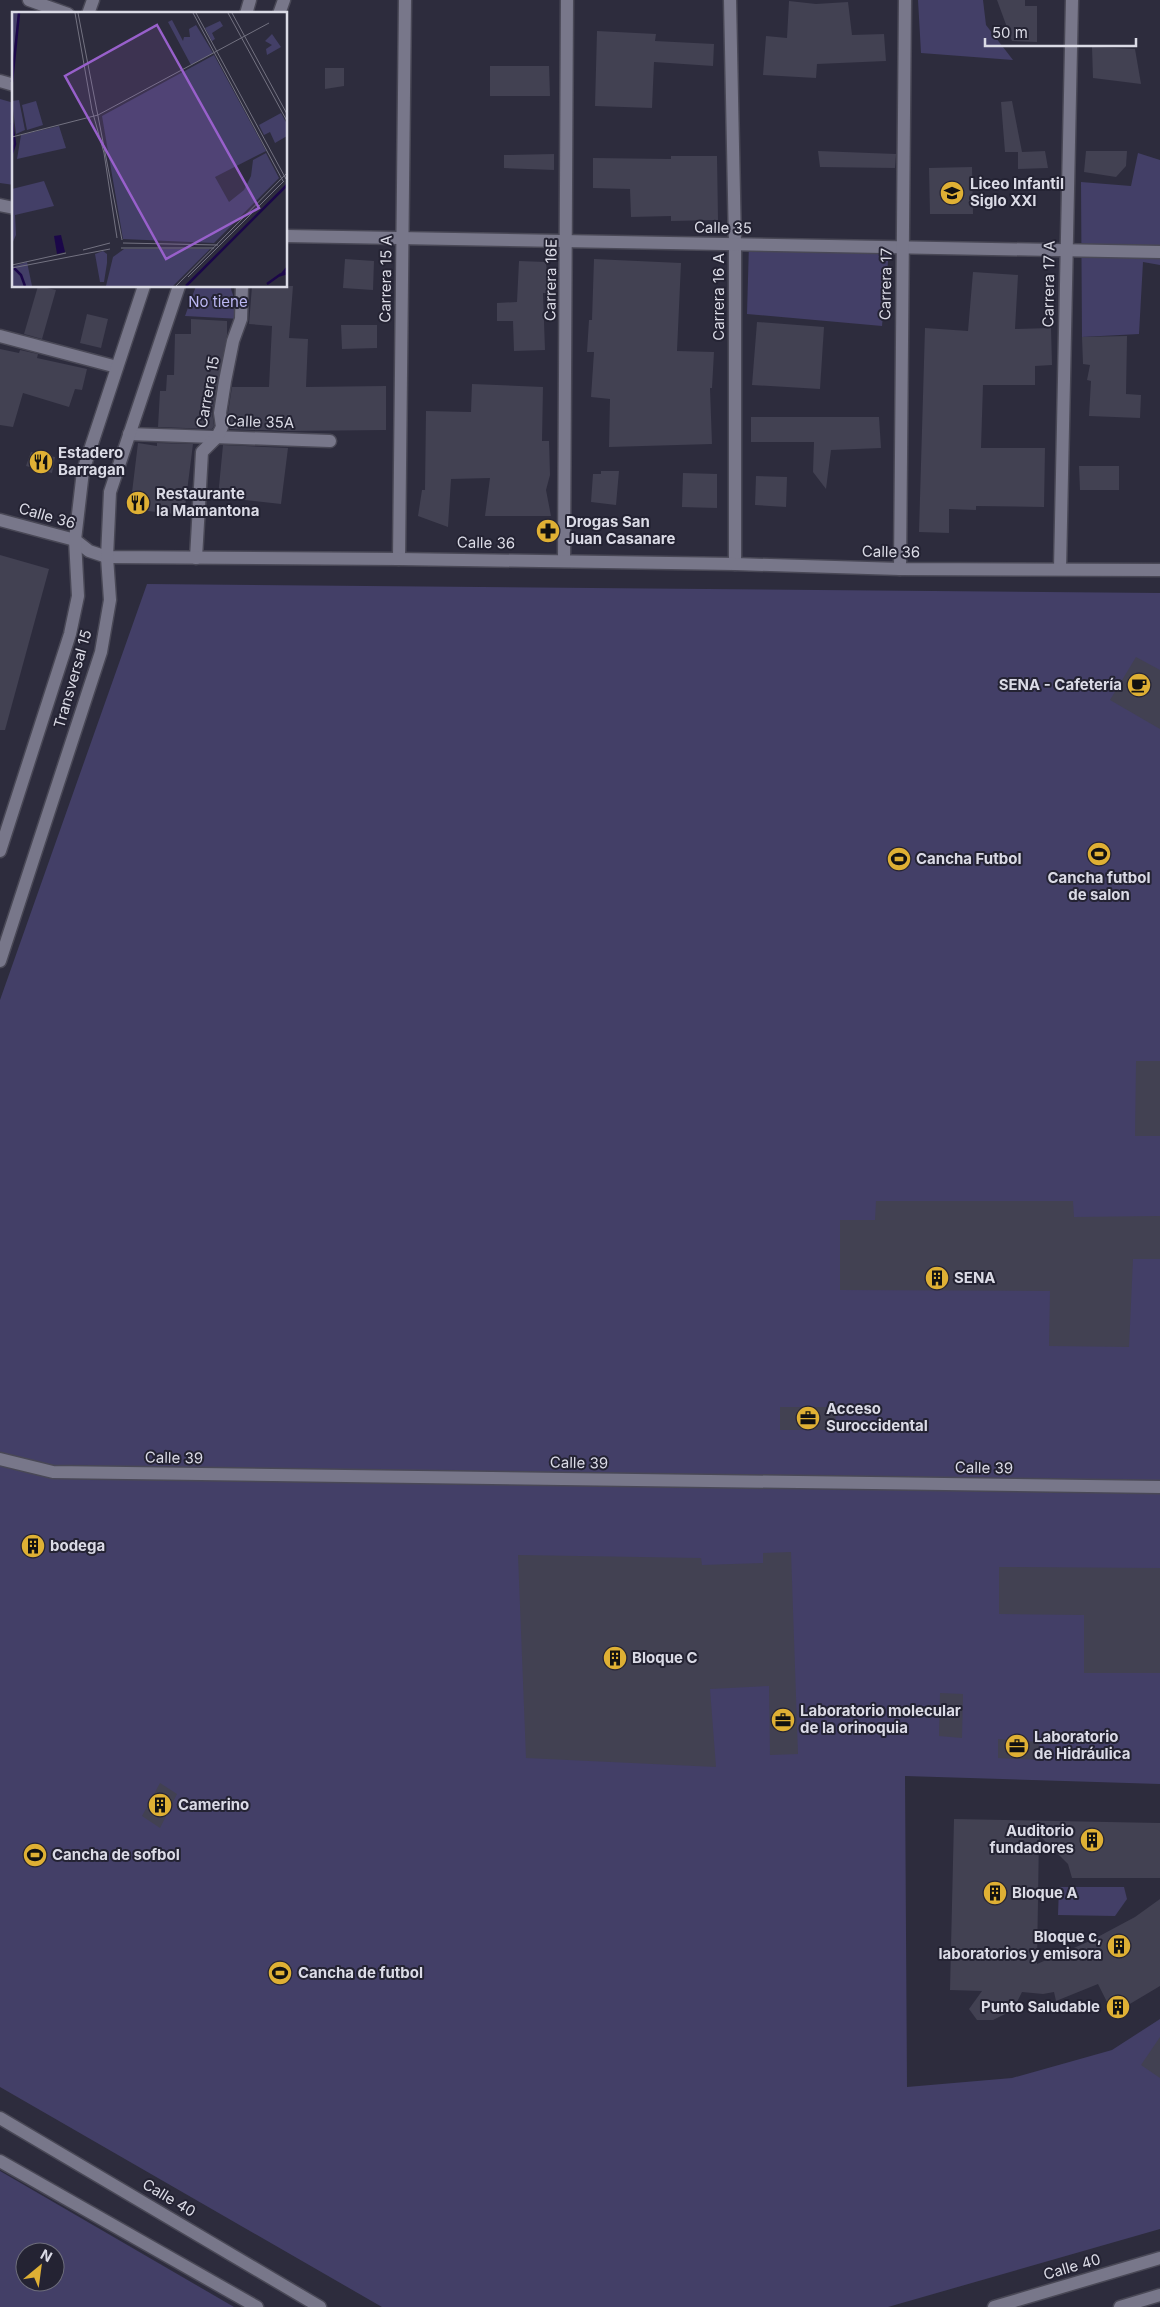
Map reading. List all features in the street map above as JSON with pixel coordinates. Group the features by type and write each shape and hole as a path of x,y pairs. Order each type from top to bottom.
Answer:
{"street":[{"path":"29,0 62,12"},
{"path":"89,12 93,0"},
{"path":"280,12 284,0"},
{"name":"Carrera 15 A","path":"399,559 405,0"},
{"name":"Carrera 16E","path":"564,561 568,242 568,0"},
{"name":"Carrera 16 A","path":"730,0 735,244 734,564"},
{"name":"Carrera 17","path":"900,569 905,0"},
{"name":"Carrera 17 A","path":"1060,569 1072,0"},
{"name":"Calle 35","path":"288,236 1160,252"},
{"name":"Transversal 15","path":"0,848 70,634 78,596 75,540 83,471 143,288"},
{"name":"Transversal 15","path":"0,961 101,652 110,600 107,557 110,492 177,288"},
{"name":"Carrera 15","path":"196,558 202,452 217,437 222,427 220,413 234,336 241,319 242,288"},
{"path":"0,336 117,367"},
{"name":"Calle 35A","path":"129,434 330,440"},
{"name":"Calle 36","path":"0,520 75,540 89,551 107,557 564,561 900,569 1160,570"},
{"name":"Calle 39","path":"0,1459 53,1472 1160,1486"},
{"name":"Calle 40","path":"0,2118 320,2307"},
{"path":"0,2161 257,2307"},
{"name":"Calle 40","path":"994,2307 1160,2258"},
{"path":"1120,2307 1160,2295"}],"green space":[{"path":"918,0 983,0 986,25 1013,60 921,53"},
{"path":"0,99 12,102 12,185 0,183"},
{"path":"1138,153 1160,160 1160,265 1143,262 1139,334 1082,337 1081,182 1131,186"},
{"path":"749,244 889,251 882,326 747,314"},
{"name":"No tiene","path":"195,288 231,288 241,319 185,316"},
{"path":"147,584 1160,593 1160,1784 905,1776 907,2087 1012,2078 1112,2050 1160,2019 1160,2229 888,2307 382,2307 0,2087 0,1000"},
{"path":"1059,1887 1124,1887 1127,1899 1115,1916 1058,1915"},
{"path":"0,2171 234,2307 0,2307"}],"building":[{"path":"997,0 1025,0 1025,6 1037,6 1037,42 1012,41"},
{"path":"789,1 816,4 848,2 852,35 884,34 886,61 817,64 816,78 763,75 766,36 787,38"},
{"path":"597,31 656,34 655,41 714,44 713,66 654,62 652,108 595,106"},
{"path":"1092,47 1135,49 1141,84 1093,78"},
{"path":"490,66 549,66 550,96 490,96"},
{"path":"325,68 344,68 344,86 325,89"},
{"path":"1012,101 1022,152 1045,151 1048,168 1018,169 1018,152 1005,152 1001,102"},
{"path":"818,151 896,154 895,168 820,167"},
{"path":"1086,151 1127,151 1126,166 1116,177 1084,172"},
{"path":"554,154 554,170 504,168 504,155"},
{"path":"671,156 717,156 718,220 671,221 671,216 631,217 630,189 593,188 593,158 671,159"},
{"path":"972,167 973,214 930,214 929,168"},
{"path":"345,259 374,261 373,290 343,288"},
{"path":"594,259 681,263 677,351 714,352 712,388 710,388 712,444 609,447 610,399 591,397 594,352 587,352 589,320 592,320"},
{"path":"519,261 546,262 549,293 543,293 545,350 514,351 513,321 497,321 497,303 517,302"},
{"path":"973,272 1018,275 1015,329 1051,328 1052,365 1035,366 1035,385 983,385 981,448 1045,448 1044,507 976,506 976,510 949,509 949,533 919,532 925,328 968,331"},
{"path":"288,286 293,286 289,338 308,339 306,387 386,386 386,430 289,431 230,429 228,413 232,387 269,387 272,326 249,324 252,288 288,288"},
{"path":"37,288 56,290 42,339 24,334"},
{"path":"87,314 108,319 101,348 80,343"},
{"path":"191,319 227,321 227,335 212,412 214,426 212,429 158,427 160,391 166,391 167,375 174,375 175,334 191,334"},
{"path":"757,322 824,327 820,389 752,385"},
{"path":"341,325 377,325 377,348 342,349"},
{"path":"1127,336 1126,394 1141,395 1140,418 1089,416 1091,381 1087,380 1090,365 1083,364 1082,337"},
{"path":"0,349 19,353 20,350 38,354 37,358 87,369 82,390 75,389 69,407 23,393 13,427 0,425"},
{"path":"472,384 543,387 542,441 549,441 550,475 546,490 551,516 485,516 490,478 451,479 448,527 418,516 422,490 425,490 426,411 471,412"},
{"path":"751,417 879,417 881,448 831,450 826,489 813,472 814,442 751,442"},
{"path":"138,443 157,446 157,443 193,444 184,515 130,509"},
{"path":"223,445 288,448 281,504 218,497"},
{"name":"Estadero Barragan","path":"31,452 55,457 52,473 26,466"},
{"path":"1079,466 1119,466 1119,490 1080,490"},
{"path":"601,471 619,471 616,505 591,502 593,474 601,474"},
{"path":"683,473 717,474 717,508 682,507"},
{"path":"756,476 787,477 786,507 755,505"},
{"path":"0,555 49,569 5,730 0,730"},
{"name":"SENA - Cafetería","path":"1136,657 1160,670 1160,729 1110,700"},
{"path":"1136,1061 1160,1061 1160,1136 1135,1136"},
{"name":"SENA","path":"876,1201 1073,1201 1074,1217 1160,1216 1160,1259 1133,1259 1129,1347 1049,1346 1050,1291 840,1290 840,1220 875,1220"},
{"name":"Acceso Suroccidental","path":"780,1407 836,1407 835,1430 780,1430"},
{"name":"Bloque C","path":"791,1552 798,1754 770,1755 769,1686 710,1689 716,1767 526,1758 518,1555 701,1558 702,1565 763,1563 763,1553"},
{"path":"999,1567 1160,1568 1160,1673 1084,1673 1084,1615 999,1614"},
{"path":"940,1693 963,1694 962,1738 939,1736"},
{"name":"Laboratorio de Hidráulica","path":"998,1739 1039,1742 1040,1760 998,1758"},
{"name":"Camerino","path":"160,1783 177,1794 160,1828 142,1816"},
{"path":"954,1819 1160,1823 1160,1878 1072,1878 1068,1864 1039,1835 1037,1964 1092,1940 1135,1917 1160,1899 1160,1986 1113,2014 1098,1984 1056,2001 1054,1992 1043,1994 1022,1992 1013,2010 993,2020 977,2020 969,2009 982,1991 950,1990"},
{"path":"1160,2037 1160,2078 1141,2065"}],"place":[{"name":"Liceo Infantil Siglo XXI","path":"952,193"},
{"name":"Estadero Barragan","path":"41,462"},
{"name":"Restaurante la Mamantona","path":"138,503"},
{"name":"Drogas San Juan Casanare","path":"548,531"},
{"name":"SENA - Cafetería","path":"1139,685"},
{"name":"Cancha futbol de salon","path":"1099,854"},
{"name":"Cancha Futbol","path":"899,859"},
{"name":"SENA","path":"937,1278"},
{"name":"Acceso Suroccidental","path":"808,1418"},
{"name":"bodega","path":"33,1546"},
{"name":"Bloque C","path":"615,1658"},
{"name":"Laboratorio molecular de la orinoquia","path":"783,1720"},
{"name":"Laboratorio de Hidráulica","path":"1017,1746"},
{"name":"Camerino","path":"160,1805"},
{"name":"Auditorio fundadores","path":"1092,1840"},
{"name":"Cancha de sofbol","path":"35,1855"},
{"name":"Bloque A","path":"995,1893"},
{"name":"Bloque c, laboratorios y emisora","path":"1119,1946"},
{"name":"Cancha de futbol","path":"280,1973"},
{"name":"Punto Saludable","path":"1118,2007"}]}
